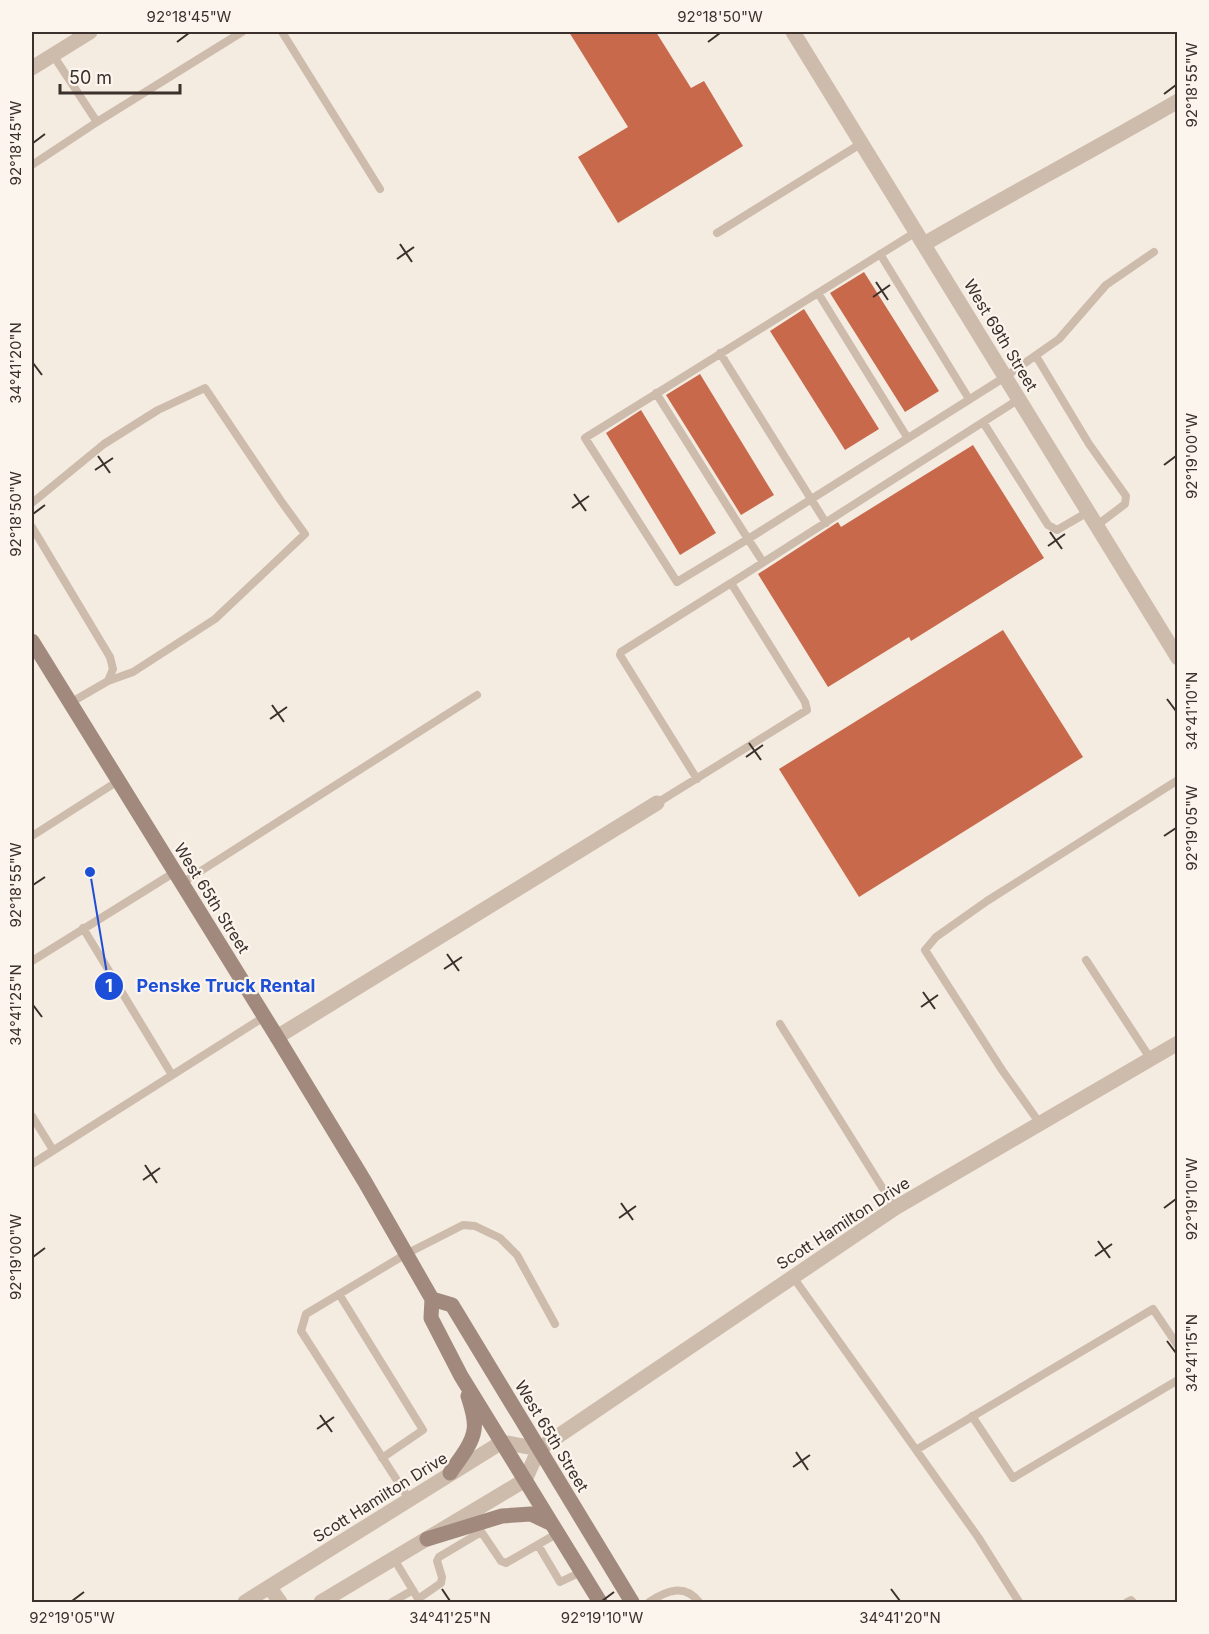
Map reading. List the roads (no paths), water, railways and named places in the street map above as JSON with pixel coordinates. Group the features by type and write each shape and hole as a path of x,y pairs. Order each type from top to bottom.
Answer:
{"main road":[{"name":"West 65th Street","path":"32,641 277,1037 406,1254 432,1299 430,1318 461,1376 598,1602"},
{"name":"West 65th Street","path":"432,1299 452,1305 632,1602"},
{"path":"450,1473 468,1445 474,1430 472,1411 461,1376"},
{"path":"427,1539 502,1516 531,1514 555,1529"}],"street":[{"path":"32,68 90,32"},
{"name":"West 69th Street","path":"793,32 1178,658"},
{"path":"920,238 1178,101"},
{"path":"277,1037 657,803"},
{"name":"Scott Hamilton Drive","path":"539,1449 895,1208 1041,1125 1178,1043"},
{"path":"475,1523 525,1480 539,1449 502,1442"},
{"name":"Scott Hamilton Drive","path":"245,1602 502,1442"},
{"path":"321,1602 427,1539"},
{"path":"270,1588 280,1602"}],"lane":[{"path":"32,165 242,32"},
{"path":"282,32 380,189"},
{"path":"53,55 97,122"},
{"path":"717,233 862,143"},
{"path":"920,238 880,254 585,438 677,582 1036,356 1059,339 1106,285 1154,252"},
{"path":"880,254 969,399"},
{"path":"818,293 907,437"},
{"path":"720,354 826,523"},
{"path":"1036,356 1089,444 1126,496 1125,504 1096,526"},
{"path":"32,502 104,444 158,411 205,388 305,534 215,619 133,672 108,681 70,703"},
{"path":"656,393 764,562"},
{"path":"697,779 620,655 621,652 1019,399"},
{"path":"983,422 1048,525 1057,530 1088,512"},
{"path":"32,527 110,657 113,669 108,681"},
{"path":"657,803 807,710 807,706 731,583"},
{"path":"32,962 82,928 178,878 477,695"},
{"path":"1041,1125 1002,1070 925,950 936,937 987,901 1178,780"},
{"path":"32,836 118,781"},
{"path":"82,928 172,1075"},
{"path":"1086,960 1150,1058"},
{"path":"32,1164 264,1017"},
{"path":"780,1024 895,1208"},
{"path":"32,1116 53,1150"},
{"path":"409,1500 301,1332 306,1314 406,1254 464,1225 485,1230 500,1238 517,1256 555,1324"},
{"path":"793,1277 978,1537 1019,1602"},
{"path":"339,1294 423,1430 382,1458"},
{"path":"916,1450 1153,1309 1178,1346"},
{"path":"972,1416 1013,1478 1178,1380"},
{"path":"394,1559 419,1601 441,1583 442,1578 436,1561 475,1523 501,1561 506,1563 538,1545 555,1529"},
{"path":"538,1545 560,1582 581,1572"},
{"path":"392,1602 413,1590"},
{"path":"649,1602 660,1595 676,1590 685,1591 699,1602"},
{"path":"1127,1602 1131,1600 1132,1602"}],"place":[{"name":"Penske Truck Rental","path":"90,872"}]}
